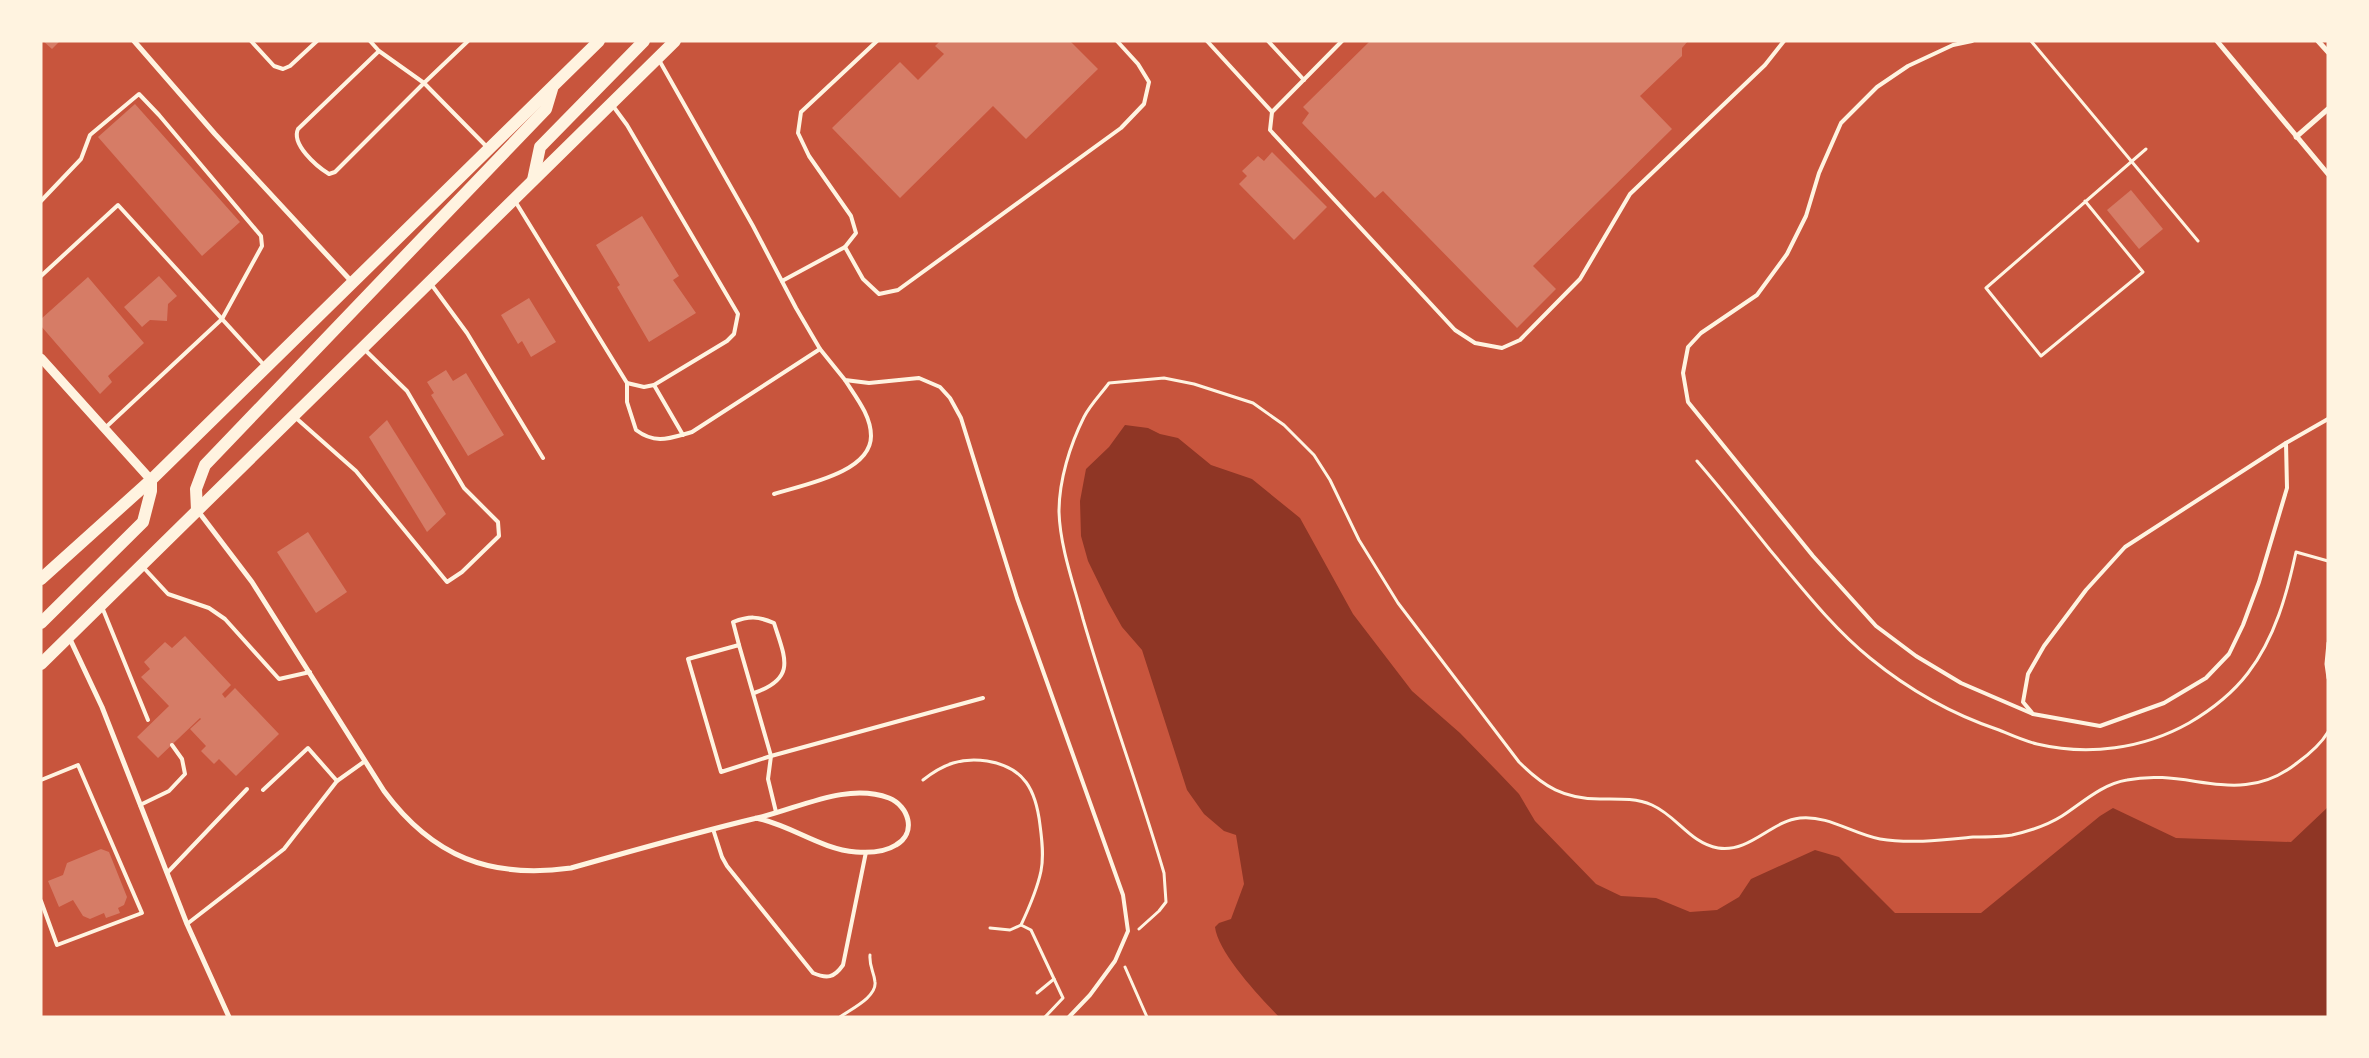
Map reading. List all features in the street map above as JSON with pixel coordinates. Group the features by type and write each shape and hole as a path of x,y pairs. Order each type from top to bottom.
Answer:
{"main road":[{"path":"41,579 151,480 599,41"},
{"path":"533,180 540,147 644,41"},
{"path":"41,664 675,41"},
{"path":"197,510 196,489 204,464 546,109 553,87"},
{"path":"41,623 143,522 151,491 151,480"}],"street":[{"path":"134,41 215,134 352,283"},
{"path":"2217,41 2328,174"},
{"path":"2318,41 2328,52"},
{"path":"2296,137 2328,109"},
{"path":"41,358 151,480"},
{"path":"197,510 252,582 400,813 442,847 492,867 519,872 571,868 806,803 856,794 876,794 892,799 902,806 907,815 909,826 905,836 897,844 885,850 866,852 842,850 827,846 776,822 756,818"},
{"path":"69,636 102,707 187,924 229,1017"}],"lane":[{"path":"251,41 274,66 283,69 290,66 317,41"},
{"path":"370,41 380,51 424,83 489,149"},
{"path":"380,51 298,129 295,135 297,143 329,174 334,172 468,41"},
{"path":"845,247 863,279 879,294 898,290 1121,128 1144,104 1149,82 1138,64 1116,41"},
{"path":"1207,41 1272,112"},
{"path":"1268,41 1304,80"},
{"path":"1334,41 1338,45"},
{"path":"1342,41 1272,112 1270,130 1455,330 1474,343 1502,348 1520,340 1580,279 1630,194 1765,65 1784,41"},
{"path":"1972,41 1953,46 1908,66 1877,87 1841,123 1819,173 1806,216 1786,254 1757,295 1701,333 1688,348 1683,374 1688,402 1813,556 1876,626 1916,656 1961,683 2033,714 2100,726 2164,703 2206,678 2229,654 2243,625 2274,534 2287,488 2286,443"},
{"path":"782,281 845,247 856,233 851,216 809,156 798,133 801,112 876,42"},
{"path":"658,58 820,349 845,380 865,412 871,436 863,457 841,473 774,494"},
{"path":"41,201 81,159 90,135 139,94 261,236 262,246 222,319 105,428"},
{"path":"611,104 627,125 738,314 734,334 727,341 654,385 644,387 627,383"},
{"path":"514,199 627,383 627,402 636,430 655,440 692,432 820,349"},
{"path":"41,276 118,205 266,367"},
{"path":"430,282 467,333 543,458"},
{"path":"294,416 356,471 447,582 462,572 499,536 498,522 464,488 407,391 363,348"},
{"path":"845,380 868,383 919,378 940,387 950,398 961,418 1017,598 1123,895 1128,930 1115,961 1090,995 1069,1017"},
{"path":"654,385 683,435"},
{"path":"2033,714 2023,702 2028,674 2044,646 2086,590 2124,547 2328,418"},
{"path":"142,566 168,594 209,608 225,619 279,679 310,672"},
{"path":"101,605 148,720"},
{"path":"754,693 768,688 780,679 786,663 774,623 760,617 747,617 732,622 771,756 768,779 776,812"},
{"path":"739,645 688,659 721,772 771,756 983,698"},
{"path":"140,805 169,791 185,774 182,759 172,745"},
{"path":"263,790 308,748 337,781"},
{"path":"187,924 284,849 337,781 365,761"},
{"path":"41,780 78,765 142,913 57,945 41,901"},
{"path":"167,873 247,789"},
{"path":"713,829 727,866 813,973 823,977 832,977 838,973 843,965 866,852"}],"path":[{"path":"2031,41 2198,242"},
{"path":"2085,201 2143,272 2041,356 1986,288 2085,201 2146,149"},
{"path":"1136,934 1166,902 1164,873 1091,646 1073,584 1061,532 1059,512 1061,491 1070,450 1084,415 1109,383 1164,378 1194,384 1253,403 1268,412 1300,440 1330,480 1359,540 1398,603 1512,754 1529,772 1558,793 1597,799 1636,801 1654,806 1701,842 1719,848 1742,846 1782,824 1798,818 1819,818 1862,835 1891,840 2010,835 2038,829 2102,789 2126,780 2156,777 2231,786 2259,784 2277,778 2290,769 2304,758 2328,732"},
{"path":"1697,461 1838,630 1878,664 1904,684 1969,720 2035,744 2096,750 2132,745 2169,733 2213,708 2248,673 2265,645 2276,624 2296,552 2328,561"},
{"path":"2328,643 2326,664 2328,678"},
{"path":"923,780 956,761 981,760 1003,765 1017,773 1034,792 1041,830 1042,860 1032,901 1021,925 1010,930 990,928"},
{"path":"1021,925 1031,930 1063,998 1045,1017"},
{"path":"840,1017 868,996 874,989 876,982 871,970 870,955"},
{"path":"1126,960 1124,965 1147,1017"},
{"path":"1037,993 1054,979"}],"shaded area":[{"path":"1125,425 1148,428 1160,434 1178,438 1211,465 1252,479 1300,518 1353,614 1412,691 1460,733 1499,773 1519,794 1535,821 1596,884 1621,896 1656,898 1690,912 1717,910 1739,897 1751,879 1815,850 1839,857 1895,913 1981,913 2100,816 2113,808 2176,838 2291,842 2328,807 2328,1017 1279,1017 1251,987 1232,962 1218,938 1215,927 1219,923 1231,919 1244,884 1236,835 1224,831 1204,814 1187,790 1142,650 1122,627 1108,602 1088,561 1081,536 1080,501 1086,469 1109,447"}],"building":[{"path":"43,41 60,41 52,49"},
{"path":"940,41 1070,41 1098,69 1026,139 993,106 900,198 832,128 900,62 918,80 944,54 935,46"},
{"path":"1370,41 1688,41 1682,48 1682,56 1640,96 1672,129 1533,266 1556,289 1517,328 1383,191 1375,198 1302,123 1309,113 1303,107"},
{"path":"135,104 240,222 202,256 98,137"},
{"path":"1272,152 1327,207 1294,240 1239,184 1247,176 1242,171 1258,156 1264,161"},
{"path":"2131,190 2163,229 2139,249 2107,210"},
{"path":"642,216 679,276 673,280 696,313 649,342 617,287 620,285 596,245"},
{"path":"159,276 177,296 168,304 167,321 150,320 142,327 124,307"},
{"path":"88,277 144,343 108,376 112,382 100,394 41,326 41,319"},
{"path":"529,298 556,342 531,357 522,341 518,344 501,315"},
{"path":"446,370 453,381 466,373 504,435 468,456 431,395 434,393 427,382"},
{"path":"387,420 446,514 427,532 369,437"},
{"path":"308,532 347,592 316,613 277,552"},
{"path":"185,636 231,685 222,694 225,698 235,688 279,734 236,776 219,759 214,764 201,751 206,746 190,729 200,718 158,758 137,737 169,706 141,677 150,669 144,662 165,642 172,648"},
{"path":"101,849 109,852 127,897 124,905 118,908 120,913 106,918 104,913 90,919 83,916 73,900 59,907 48,881 63,875 67,863"}]}
